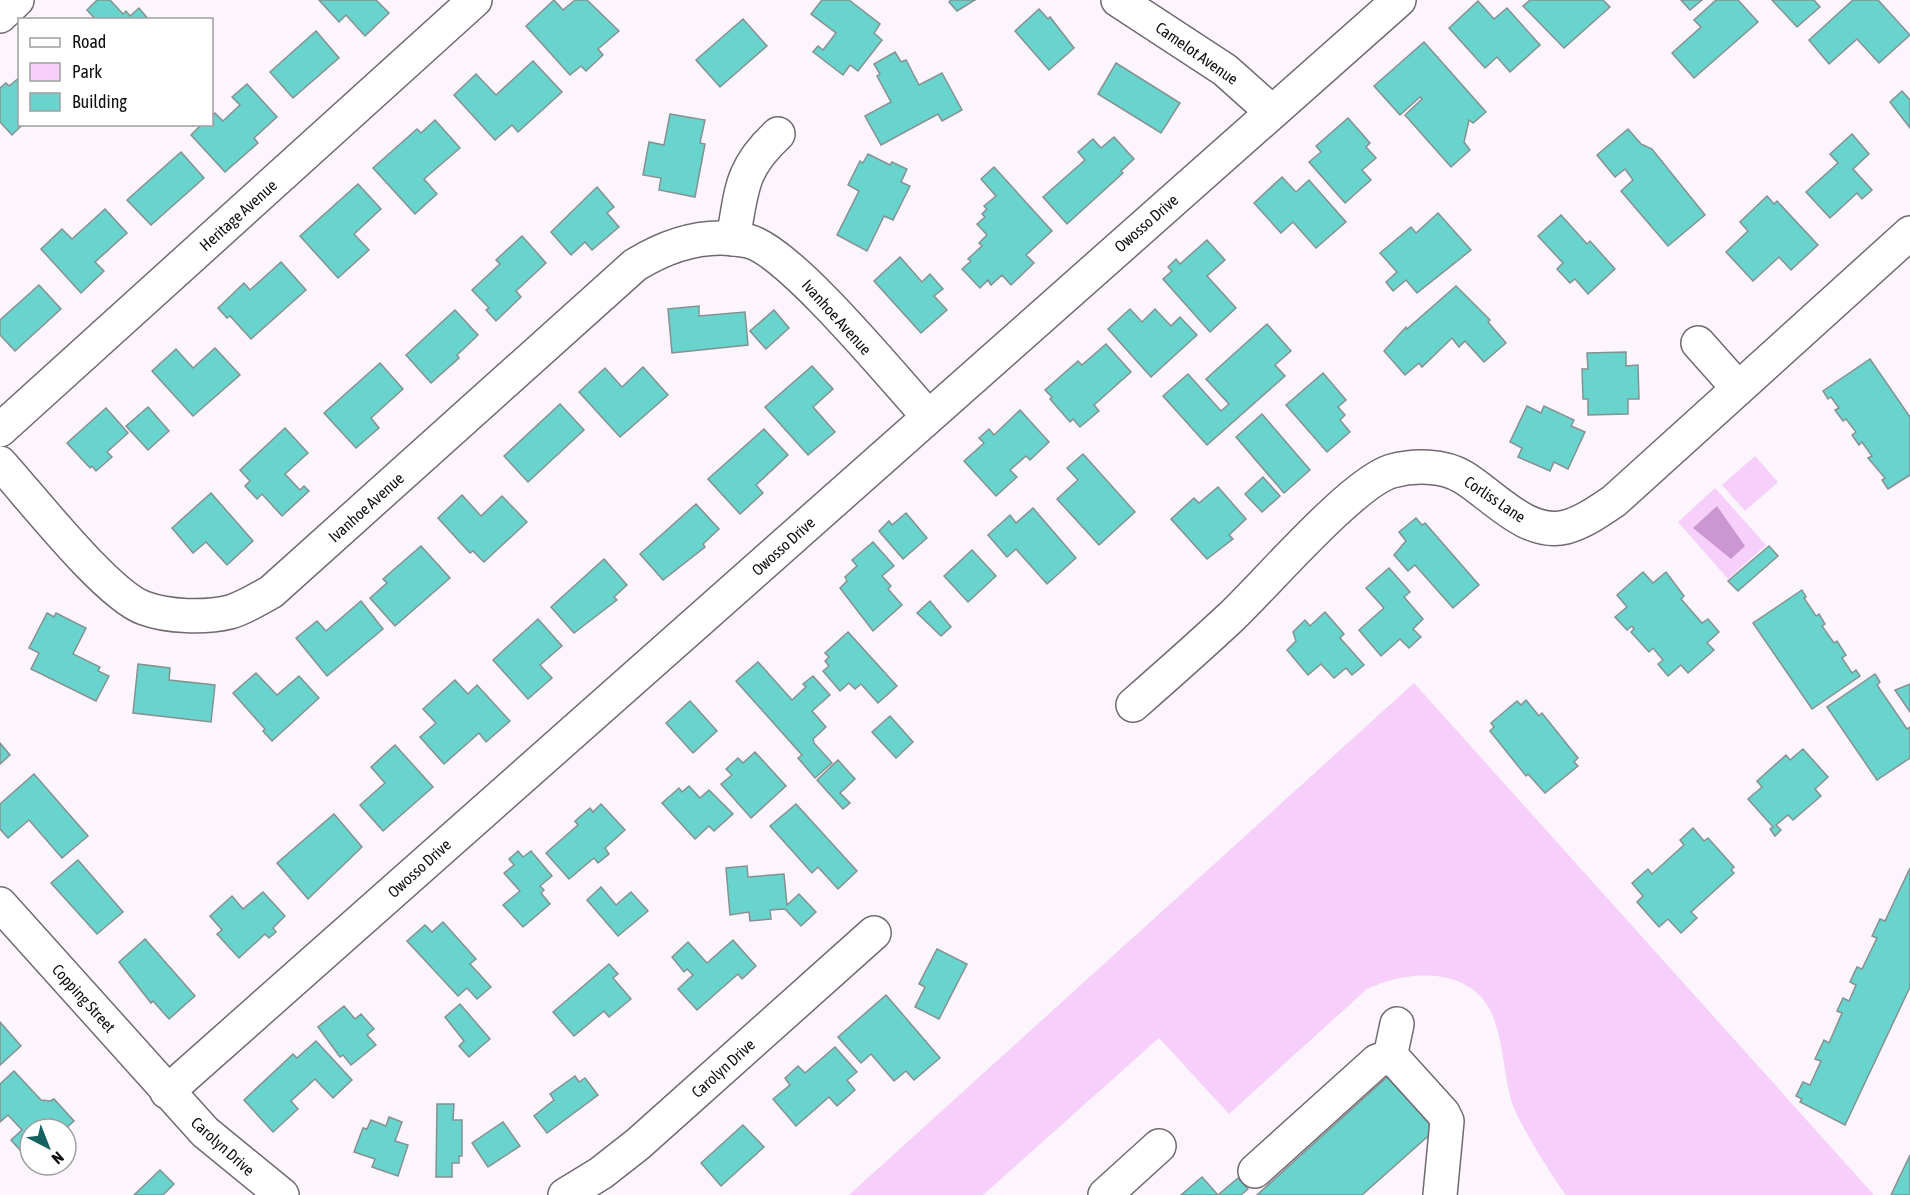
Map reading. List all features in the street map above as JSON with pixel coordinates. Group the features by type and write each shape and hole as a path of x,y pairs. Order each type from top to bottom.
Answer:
{"street":[{"path":"0,15 17,0"},
{"name":"Heritage Avenue","path":"0,430 475,0"},
{"name":"Camelot Avenue","path":"1118,0 1225,70 1272,112"},
{"name":"Owosso Drive","path":"167,1092 1399,0"},
{"path":"733,239 746,174 758,153 778,134"},
{"name":"Corliss Lane","path":"1133,705 1231,617 1351,498 1374,478 1391,471 1417,466 1442,469 1462,476 1530,523 1545,528 1565,527 1588,519 1614,501 1910,233"},
{"name":"Ivanhoe Avenue","path":"0,463 103,578 125,598 143,608 170,614 230,612 271,592 635,265 660,249 704,239 733,239 751,242 794,270 928,416"},
{"path":"1698,343 1738,388"},
{"name":"Copping Street","path":"0,904 167,1092"},
{"name":"Carolyn Drive","path":"565,1195 601,1173 638,1144 874,933"},
{"path":"1390,1057 1397,1024"},
{"path":"1255,1171 1377,1061 1390,1057 1443,1113 1447,1121 1440,1195"},
{"name":"Carolyn Drive","path":"167,1092 231,1155 282,1195"},
{"path":"1105,1195 1159,1146"}],"green space":[{"path":"1755,456 1778,482 1745,511 1722,485"},
{"path":"1715,488 1766,545 1728,579 1678,522"},
{"path":"1414,683 1874,1195 1566,1195 1536,1150 1512,1103 1498,1032 1486,1004 1474,990 1458,981 1422,975 1403,977 1367,989 1229,1114 1159,1038 983,1195 849,1195"}],"shaded area":[{"path":"1717,506 1745,546 1731,559 1693,528"}],"building":[{"path":"97,0 110,0 123,14 126,11 130,16 139,8 147,18 94,18 87,10"},
{"path":"319,0 376,0 389,13 365,36 346,15 339,22"},
{"path":"554,0 563,10 575,0 587,0 619,31 598,49 603,55 586,71 581,66 570,75 526,26"},
{"path":"822,0 849,0 880,24 874,33 882,40 858,71 850,65 843,75 813,52 818,46 823,50 836,33 811,14"},
{"path":"951,0 975,0 957,11 949,2"},
{"path":"1530,0 1603,0 1610,7 1564,48 1523,6"},
{"path":"1681,0 1702,0 1690,10"},
{"path":"1716,0 1738,0 1758,22 1694,78 1672,53 1701,27 1694,20"},
{"path":"1772,0 1814,0 1820,7 1797,27"},
{"path":"1853,0 1878,0 1910,35 1879,63 1857,39 1829,64 1809,40"},
{"path":"1478,1 1494,19 1507,8 1540,45 1510,72 1497,57 1485,68 1449,28"},
{"path":"1039,9 1048,19 1050,17 1074,48 1049,70 1015,31"},
{"path":"743,19 767,46 720,87 696,60"},
{"path":"316,31 339,58 293,98 270,72"},
{"path":"1424,42 1486,112 1473,123 1469,120 1464,142 1470,150 1451,167 1405,115 1422,99 1420,97 1400,115 1374,86"},
{"path":"895,52 901,62 906,60 919,85 942,73 962,110 942,121 938,114 881,145 865,116 891,102 877,76 880,74 874,64"},
{"path":"533,61 562,92 518,132 512,125 495,140 454,95 476,74 496,95"},
{"path":"1116,63 1180,103 1161,133 1098,94"},
{"path":"18,79 18,126 21,126 12,135 0,122 0,88 6,83 9,86"},
{"path":"247,84 277,117 254,138 258,143 225,172 191,135 200,126 213,126 215,113 223,121 240,105 232,97"},
{"path":"1902,91 1910,100 1910,128 1890,102"},
{"path":"670,114 705,120 700,143 705,144 695,197 659,190 661,178 643,175 649,142 664,145"},
{"path":"1348,118 1370,143 1366,147 1376,158 1362,170 1371,180 1345,203 1309,162 1321,152 1316,146"},
{"path":"435,120 460,148 424,179 437,194 415,214 373,168 417,129 421,133"},
{"path":"1628,129 1641,144 1652,149 1705,215 1668,246 1621,191 1633,180 1625,169 1615,177 1597,155"},
{"path":"1852,134 1869,154 1853,169 1872,190 1862,199 1857,193 1830,218 1806,192 1838,163 1830,154"},
{"path":"1114,137 1134,159 1121,171 1123,173 1067,224 1043,197 1085,160 1078,152 1093,139 1101,148"},
{"path":"181,152 204,178 151,225 127,200"},
{"path":"868,154 890,165 892,162 907,169 901,182 910,186 893,220 884,216 867,251 837,235 859,191 848,185 860,161 863,163"},
{"path":"994,167 1052,231 1026,255 1034,263 1011,285 1002,275 991,285 988,280 980,288 962,269 971,261 968,259 982,246 979,243 987,235 977,224 985,217 982,214 987,209 984,206 996,196 981,179"},
{"path":"1282,177 1296,192 1309,180 1346,222 1316,248 1293,222 1281,233 1254,203"},
{"path":"358,184 381,209 354,234 369,250 338,278 300,236"},
{"path":"597,187 614,207 607,213 619,227 592,250 585,242 571,255 551,232"},
{"path":"1767,196 1774,204 1777,201 1818,245 1791,270 1779,257 1753,281 1726,252 1748,231 1740,222"},
{"path":"105,209 127,233 95,262 104,271 81,293 41,249 62,229 72,239"},
{"path":"1438,213 1471,250 1417,293 1406,280 1393,291 1386,282 1397,272 1380,253 1411,227 1416,233"},
{"path":"1561,215 1587,244 1590,241 1615,269 1588,294 1575,279 1570,283 1557,269 1563,263 1538,236"},
{"path":"522,236 546,263 516,291 521,297 496,321 486,310 489,308 472,290 500,264 496,260"},
{"path":"1207,240 1225,260 1207,276 1236,308 1210,332 1163,279 1172,271 1168,267 1176,259 1180,264"},
{"path":"900,257 922,282 930,274 943,289 934,296 947,310 921,333 874,281"},
{"path":"281,262 306,290 251,339 230,316 227,318 218,308 244,283 250,290"},
{"path":"39,285 61,309 15,351 0,335 0,320"},
{"path":"1456,286 1490,320 1488,322 1506,343 1484,362 1465,341 1459,347 1452,338 1422,367 1419,363 1405,375 1384,351 1406,327 1407,329"},
{"path":"699,306 699,316 745,312 748,345 672,353 668,309"},
{"path":"1130,309 1142,322 1155,309 1171,326 1180,317 1197,335 1151,377 1108,329"},
{"path":"455,310 478,335 457,355 459,358 431,383 406,355"},
{"path":"774,310 789,328 766,349 750,331"},
{"path":"1267,324 1291,351 1275,365 1285,376 1207,445 1163,396 1188,374 1221,411 1229,404 1206,379"},
{"path":"1106,344 1131,372 1094,405 1099,411 1080,427 1073,419 1070,422 1045,390 1078,361 1082,365"},
{"path":"215,348 240,375 193,416 152,371 176,349 193,368"},
{"path":"1626,352 1626,366 1638,365 1639,399 1628,399 1628,414 1588,415 1588,399 1583,399 1582,369 1588,369 1587,353"},
{"path":"1870,359 1910,417 1910,475 1888,489 1882,480 1885,478 1868,458 1872,456 1862,442 1859,445 1852,435 1856,432 1846,419 1843,421 1835,410 1839,408 1831,397 1828,399 1823,391"},
{"path":"380,363 403,389 371,418 379,428 356,448 324,413"},
{"path":"812,366 833,389 813,407 835,432 808,455 765,407"},
{"path":"643,367 668,395 620,437 579,392 605,368 622,387"},
{"path":"1323,373 1346,400 1338,407 1345,415 1340,420 1350,432 1327,452 1286,405"},
{"path":"560,404 584,430 528,482 504,456"},
{"path":"1527,406 1541,413 1544,406 1574,420 1571,426 1585,432 1568,469 1554,462 1550,471 1518,457 1522,448 1510,442"},
{"path":"148,407 169,431 148,450 126,426"},
{"path":"106,408 128,433 107,452 112,457 96,471 92,466 90,468 67,443"},
{"path":"1020,410 1049,442 1030,460 1026,456 1010,470 1017,477 996,496 964,461 984,443 979,438 989,429 994,435"},
{"path":"1262,414 1310,470 1284,493 1236,437"},
{"path":"285,428 308,453 285,474 300,490 304,486 309,491 282,516 262,494 257,499 245,486 250,481 240,470"},
{"path":"764,429 788,455 756,485 763,493 740,514 708,479"},
{"path":"1083,454 1135,512 1099,545 1057,499 1078,480 1067,468"},
{"path":"1263,477 1280,496 1262,512 1245,494"},
{"path":"1218,487 1246,519 1229,535 1233,539 1207,559 1171,519 1194,498 1199,503"},
{"path":"211,493 253,541 227,565 206,542 193,553 172,528"},
{"path":"462,495 481,516 502,496 527,522 484,562 473,551 470,553 438,518"},
{"path":"696,504 719,529 703,544 705,547 663,580 640,554"},
{"path":"1033,508 1076,558 1047,584 1016,549 1007,557 988,535 1010,515 1016,523"},
{"path":"906,513 927,538 903,559 879,531 889,521 892,525"},
{"path":"1416,518 1422,525 1425,523 1479,585 1453,608 1415,565 1408,571 1394,555 1406,541 1399,532"},
{"path":"873,542 894,566 882,576 891,586 888,589 902,605 873,631 840,588 847,581 845,577 857,566 852,560"},
{"path":"421,546 450,578 395,626 370,598 387,583 383,579"},
{"path":"1769,546 1778,556 1738,591 1728,581"},
{"path":"972,550 996,576 968,602 944,576"},
{"path":"604,559 627,585 614,597 617,600 574,633 551,607"},
{"path":"1389,568 1410,592 1404,597 1423,619 1413,629 1421,637 1409,648 1400,639 1381,656 1359,630 1384,608 1366,588"},
{"path":"1643,572 1653,583 1666,572 1684,596 1681,599 1702,623 1708,619 1719,632 1707,643 1714,650 1688,673 1681,665 1668,676 1658,664 1663,660 1653,648 1649,652 1631,632 1634,629 1632,626 1627,630 1615,617 1627,607 1617,595"},
{"path":"1802,590 1806,597 1804,598 1816,616 1819,614 1825,624 1822,626 1834,643 1837,641 1846,655 1842,658 1852,673 1856,670 1860,676 1812,709 1753,623"},
{"path":"361,601 383,629 327,676 296,638 317,621 326,631"},
{"path":"930,601 951,627 941,636 917,613"},
{"path":"1325,612 1344,634 1340,638 1364,665 1352,675 1346,668 1334,678 1321,664 1308,675 1287,650 1296,641 1293,632 1305,620 1310,626"},
{"path":"47,613 54,617 56,613 86,628 73,654 100,667 98,671 109,676 96,701 31,669 39,653 29,648"},
{"path":"538,619 562,646 540,665 552,678 528,699 493,660"},
{"path":"848,632 897,686 878,703 861,684 855,689 849,683 840,691 823,671 829,666 825,661 829,657 825,653"},
{"path":"758,662 792,700 806,687 803,684 813,676 830,695 812,711 826,727 813,739 814,743 832,763 815,778 798,758 802,755 736,681"},
{"path":"138,664 170,668 169,680 215,685 211,722 133,713"},
{"path":"256,673 277,695 299,676 319,698 272,741 263,731 265,729 233,693"},
{"path":"1875,674 1880,682 1877,685 1907,729 1910,727 1910,758 1877,780 1827,707"},
{"path":"455,680 468,694 477,685 510,721 486,742 479,733 444,764 420,737 436,723 423,709"},
{"path":"1910,684 1910,712 1895,690"},
{"path":"1526,700 1539,716 1542,713 1578,758 1574,762 1578,766 1545,793 1528,774 1526,776 1490,731 1494,727 1491,723 1517,701 1521,705"},
{"path":"690,701 717,731 693,753 666,723"},
{"path":"890,716 913,742 896,758 872,732"},
{"path":"0,743 10,755 0,764"},
{"path":"395,745 433,787 383,831 360,805 385,783 371,767"},
{"path":"1803,749 1828,777 1815,789 1821,796 1793,820 1788,815 1776,825 1781,830 1775,836 1770,829 1773,827 1748,799 1762,787 1757,781 1786,755 1790,760"},
{"path":"755,752 786,786 751,818 721,784 732,775 726,769 738,758 743,763"},
{"path":"838,760 855,779 840,793 850,803 843,809 817,780"},
{"path":"34,774 88,836 62,858 29,820 8,838 0,829 0,804"},
{"path":"689,786 700,798 709,790 733,814 714,831 709,826 695,839 662,803 679,788 682,792"},
{"path":"601,804 625,830 605,848 609,854 598,863 594,858 569,879 546,853 578,825 575,821 590,808 593,812"},
{"path":"796,804 857,871 838,889 818,867 812,873 770,826"},
{"path":"334,814 362,847 308,899 277,863"},
{"path":"1693,828 1704,841 1708,838 1734,867 1731,870 1734,873 1691,912 1697,918 1681,933 1668,919 1659,927 1637,902 1643,896 1632,883 1648,869 1652,874 1684,845 1680,840"},
{"path":"518,851 523,857 531,851 552,876 540,886 544,890 541,893 550,904 523,927 503,905 520,891 504,873 514,865 509,859"},
{"path":"78,860 123,912 97,934 51,883"},
{"path":"747,866 748,877 784,874 787,905 799,894 816,912 801,926 785,909 770,910 771,919 750,921 749,912 730,915 726,868"},
{"path":"1910,868 1910,987 1845,1125 1800,1102 1802,1099 1796,1096 1803,1082 1810,1085 1821,1061 1815,1059 1824,1040 1829,1043 1842,1013 1837,1011 1843,998 1849,1001 1856,985 1850,982 1857,967 1862,969 1877,938 1872,936 1880,919 1885,921"},
{"path":"601,887 616,905 631,892 648,911 618,936 587,900"},
{"path":"263,892 285,916 273,928 276,932 269,938 265,934 239,958 217,934 222,930 210,916 232,896 243,909"},
{"path":"443,922 476,959 470,964 491,987 477,999 467,988 458,996 407,941 425,925 432,932"},
{"path":"145,939 195,996 169,1019 153,1001 151,1003 119,962"},
{"path":"733,940 756,966 742,979 738,974 697,1010 678,989 693,975 687,969 684,972 672,957 688,942 707,963"},
{"path":"937,949 967,964 939,1019 915,1007 925,987 919,984"},
{"path":"609,964 618,974 613,978 631,999 609,1017 604,1011 574,1036 553,1012"},
{"path":"886,995 940,1058 914,1080 906,1071 894,1081 871,1054 861,1063 838,1037"},
{"path":"460,1004 490,1039 469,1057 459,1046 464,1041 445,1017"},
{"path":"344,1006 355,1019 361,1014 374,1029 367,1035 376,1045 351,1065 343,1055 340,1057 318,1027"},
{"path":"0,1022 21,1046 0,1065"},
{"path":"316,1041 352,1080 333,1098 315,1079 291,1101 298,1109 273,1132 244,1100 293,1054 297,1058"},
{"path":"835,1047 857,1072 847,1080 855,1090 837,1106 829,1097 796,1126 773,1099 790,1085 785,1078 798,1066 805,1073"},
{"path":"14,1071 41,1100 54,1099 70,1117 18,1117 18,1126 8,1115 0,1122 0,1084"},
{"path":"575,1076 579,1082 585,1078 598,1095 547,1133 534,1116 554,1100 550,1094"},
{"path":"1387,1077 1435,1130 1362,1195 1257,1195"},
{"path":"437,1104 454,1104 453,1120 462,1120 462,1156 459,1156 459,1163 452,1163 452,1177 436,1177"},
{"path":"389,1117 402,1122 395,1141 408,1145 398,1176 372,1167 375,1159 354,1152 363,1128 367,1129 371,1120 386,1126"},
{"path":"503,1122 520,1146 488,1167 472,1143"},
{"path":"743,1125 764,1147 721,1186 701,1163"},
{"path":"18,1134 18,1148 11,1140"},
{"path":"1910,1155 1910,1195 1891,1195"},
{"path":"160,1170 174,1184 163,1195 134,1195"},
{"path":"1202,1177 1218,1195 1181,1195"},
{"path":"1238,1178 1248,1189 1241,1195 1218,1195"}]}
